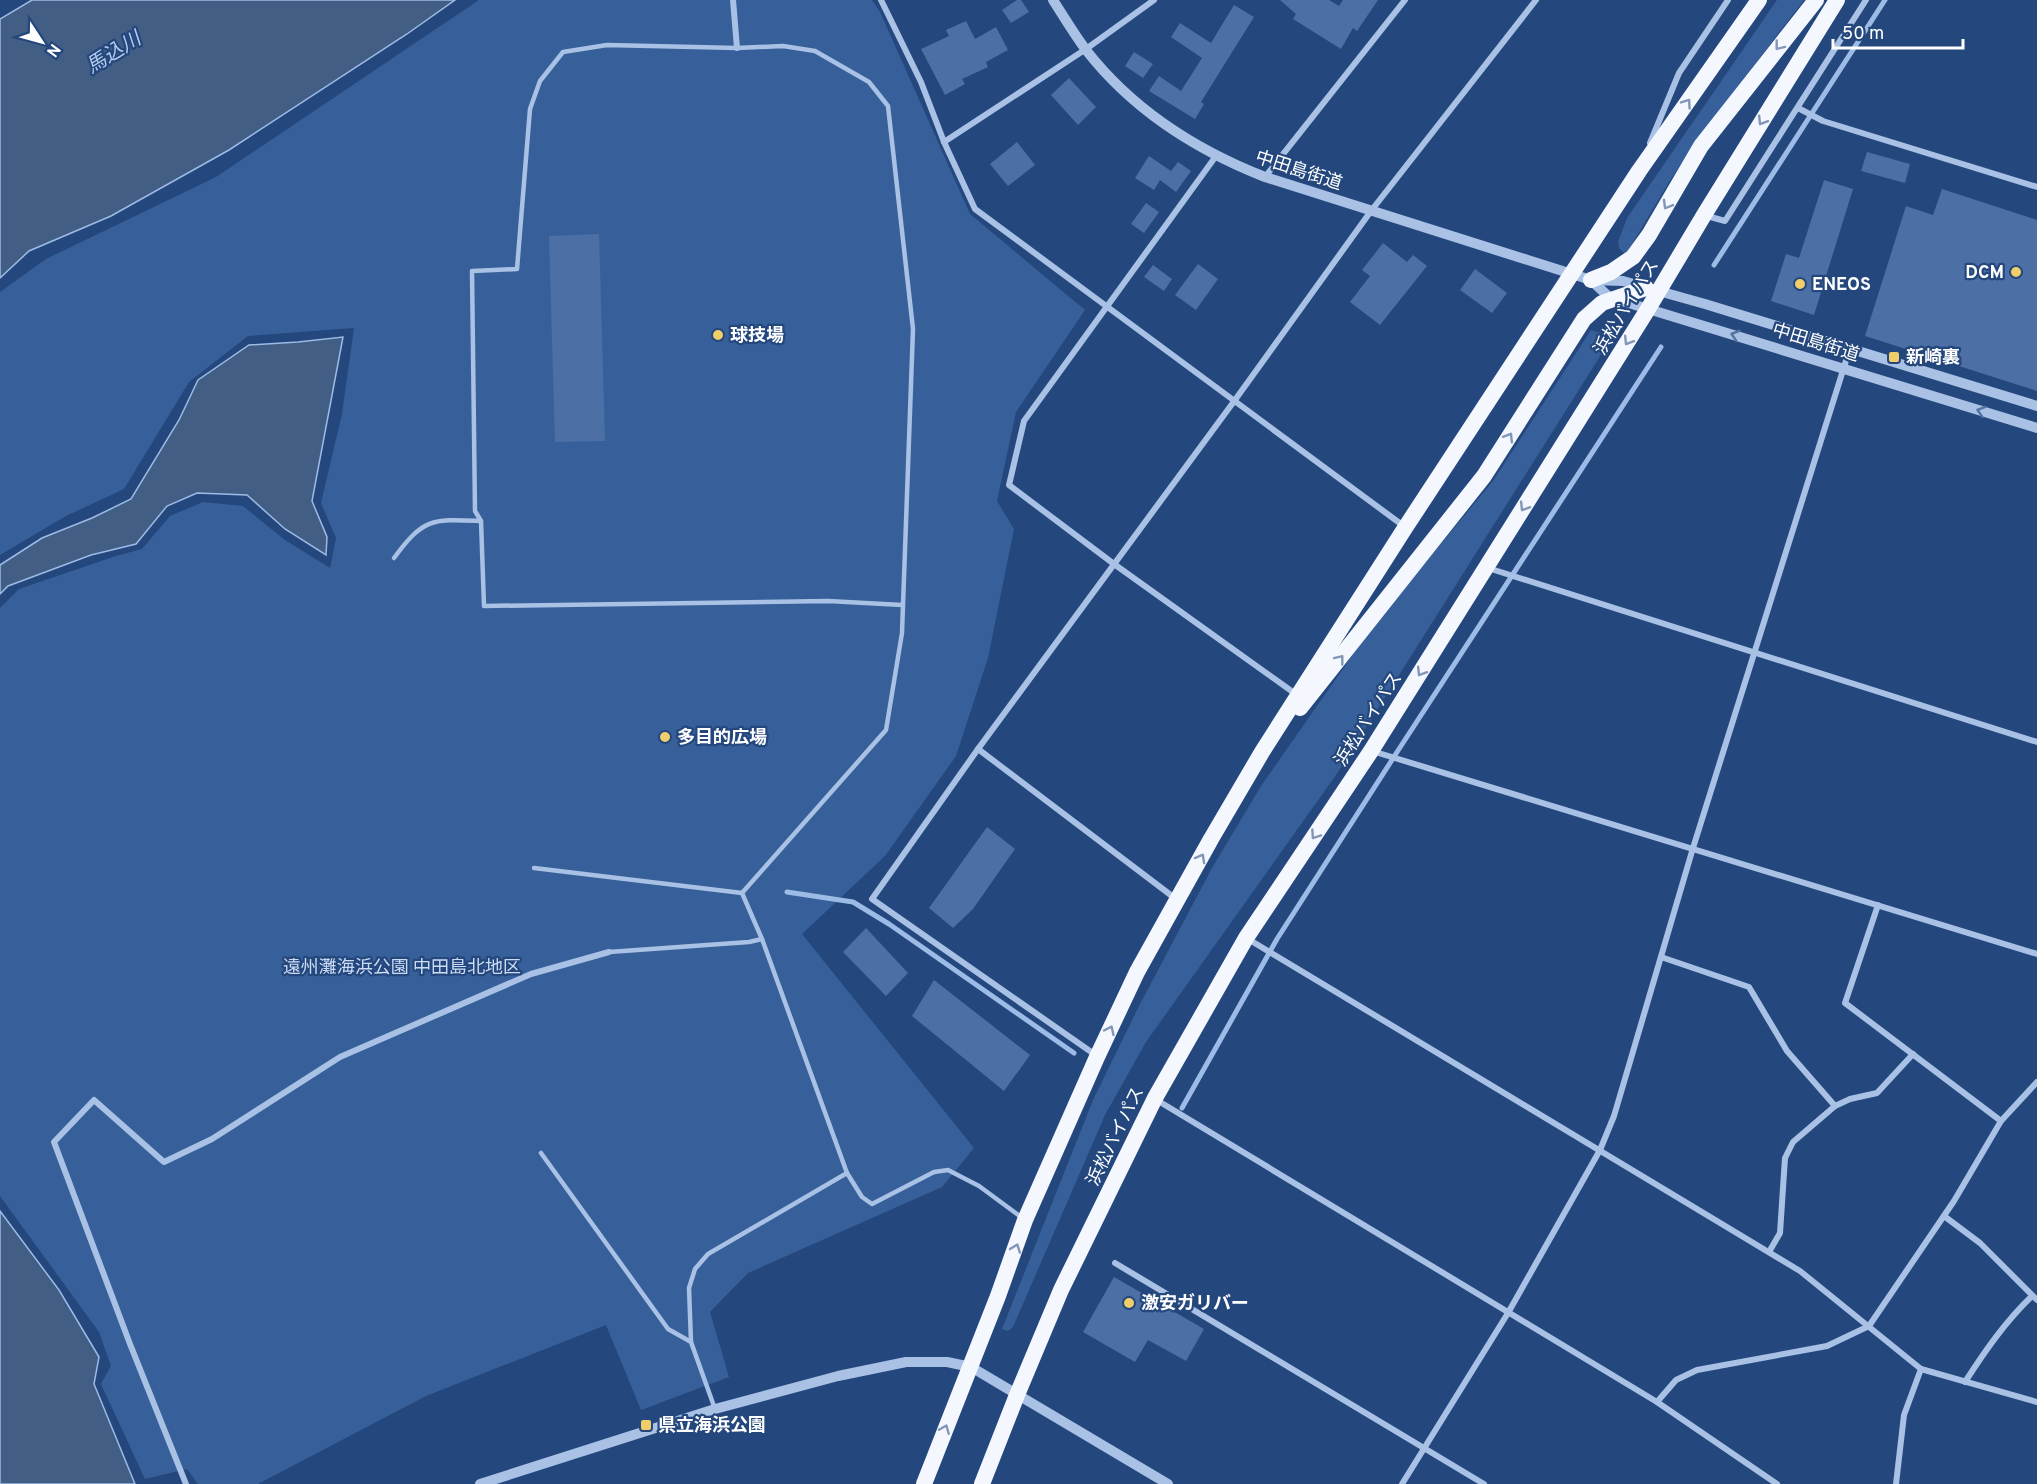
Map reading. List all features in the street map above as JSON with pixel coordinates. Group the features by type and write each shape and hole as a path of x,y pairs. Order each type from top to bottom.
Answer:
{"highway":[{"path":"924,1484 1025,1220 1137,972 1177,900 1262,752 1406,528 1639,171 1759,0"},
{"path":"1591,280 1611,272 1633,257 1649,236 1701,146 1815,0"},
{"name":"浜松バイパス","path":"982,1484 1061,1290 1155,1098 1494,569 1648,309 1652,290 1704,215 1837,0"},
{"path":"1262,752 1312,694 1484,476 1584,319 1602,303 1652,290"}],"street":[{"path":"733,0 737,48"},
{"path":"881,0 921,82 944,142 975,210 1107,305 1406,528"},
{"name":"中田島街道","path":"1053,0 1086,49 1135,101 1176,132 1216,156 1264,177 1591,280 1623,281 1705,303 2037,406"},
{"path":"944,142 1086,49 1154,0"},
{"path":"1264,177 1405,0"},
{"path":"1097,1057 872,899 978,749 1371,211 1536,0"},
{"path":"1639,171 1679,73 1728,0"},
{"path":"1704,215 1725,221 1866,0"},
{"path":"1798,108 1823,121 2037,187"},
{"path":"1216,156 1024,421 1009,485 1114,564 1298,696"},
{"name":"中田島街道","path":"1591,280 1609,297 1615,299 2037,428"},
{"path":"1402,1484 1508,1313 1600,1150 1614,1116 1693,848 1850,348"},
{"path":"1494,569 2037,741"},
{"path":"978,749 1177,900"},
{"path":"1377,753 2037,954"},
{"path":"1878,905 1845,1003 2001,1122"},
{"path":"1253,942 1800,1271 1921,1369 2037,1402"},
{"path":"186,1484 130,1344 54,1142 94,1100 164,1162 212,1139 340,1057 531,974 609,952"},
{"path":"1661,957 1749,987 1786,1051 1835,1106"},
{"path":"1769,1252 1780,1233 1785,1158 1793,1142 1835,1106 1850,1099 1877,1093 1913,1054"},
{"path":"1657,1402 1676,1380 1697,1370 1827,1346 1869,1326 1944,1216 2001,1122 2037,1082"},
{"path":"1155,1098 1657,1402 1777,1484"},
{"path":"1944,1216 1980,1243 2034,1298 2015,1312 1992,1340 1965,1382"},
{"path":"1114,1263 1484,1484"},
{"path":"480,1484 715,1409 838,1376 906,1362 947,1362 970,1367 1168,1484"},
{"path":"1896,1484 1904,1415 1921,1369"}],"lane":[{"path":"742,893 886,730 902,633 913,329 888,106 869,82 816,51 783,46 737,48 607,45 563,52 540,81 530,109 518,269 472,271 475,511 481,521 484,606 828,601 902,605"},
{"path":"394,558 410,536 434,521 481,521"},
{"path":"534,868 742,893"},
{"path":"742,893 762,939 847,1173 862,1197 872,1204 934,1172 948,1170 980,1186 1025,1220"},
{"path":"609,952 749,942 762,939"},
{"path":"541,1153 668,1329 691,1342"},
{"path":"715,1409 691,1342 689,1288 695,1269 708,1254 847,1173"}],"green space":[{"name":"遠州灘海浜公園 中田島北地区","path":"479,0 872,0 880,12 970,214 1085,310 1016,412 997,501 1014,529 988,658 956,756 885,856 802,934 974,1148 942,1187 748,1273 710,1312 729,1377 641,1410 606,1325 426,1396 258,1484 198,1484 187,1469 145,1479 101,1384 111,1366 99,1332 0,1196 0,608 19,589 142,549 170,516 203,502 243,506 285,540 330,568 336,538 321,503 342,414 354,328 248,336 189,382 124,489 66,516 0,555 0,292 46,259 216,177"},
{"path":"1777,0 1804,0 1701,134 1628,251 1624,253 1619,248 1618,242 1627,218"},
{"path":"1591,330 1605,334 1606,344 1599,358 1336,775 1146,1042 1105,1115 1013,1327 1008,1331 1002,1329 1093,1100 1139,1006 1212,868 1261,786 1375,623 1493,481"}],"water":[{"name":"馬込川","path":"32,0 455,0 229,150 111,216 29,251 0,278 0,19"},
{"path":"343,337 312,501 327,537 326,555 285,529 247,495 197,493 167,506 136,544 91,555 8,586 0,594 0,565 42,538 131,499 179,420 198,380 249,345"},
{"path":"0,1211 59,1290 99,1357 94,1384 135,1484 0,1484"}],"building":[{"path":"1017,0 1021,0 1029,12 1011,23 1002,10"},
{"path":"1280,0 1329,0 1339,6 1343,0 1378,0 1357,31 1353,28 1341,49 1293,19 1296,14"},
{"path":"1234,5 1254,17 1201,102 1204,104 1195,119 1149,91 1159,76 1181,91 1202,58 1171,37 1180,23 1211,43"},
{"path":"966,21 975,39 996,27 1008,50 986,62 988,67 962,79 965,84 945,95 921,49 949,36 946,30"},
{"path":"1134,52 1153,64 1143,78 1125,66"},
{"path":"1069,78 1096,107 1078,125 1051,95"},
{"path":"1017,142 1035,165 1008,186 990,164"},
{"path":"1867,152 1910,164 1905,183 1861,171"},
{"path":"1149,156 1171,171 1178,162 1191,171 1176,192 1160,180 1154,190 1135,178"},
{"path":"1824,180 1853,189 1814,315 1771,301 1786,254 1799,258"},
{"path":"1942,189 2037,220 2037,391 1865,336 1906,206 1933,215"},
{"path":"1146,203 1159,212 1144,233 1131,224"},
{"path":"599,234 605,441 555,442 549,236"},
{"path":"1383,243 1407,262 1413,255 1427,266 1380,325 1350,302 1370,276 1362,270"},
{"path":"1198,264 1218,279 1196,310 1175,295"},
{"path":"1153,265 1172,279 1164,291 1144,277"},
{"path":"1475,269 1507,293 1492,313 1460,290"},
{"path":"987,827 1015,849 973,909 953,928 929,908"},
{"path":"866,928 908,973 886,996 843,952"},
{"path":"934,980 1030,1055 1004,1091 912,1016"},
{"name":"激安ガリバー","path":"1114,1277 1204,1329 1186,1361 1148,1340 1135,1362 1083,1332"}],"waterway":[{"path":"1714,265 1885,0"},
{"path":"1182,1108 1277,939 1661,347"},
{"path":"787,892 853,902 889,924 1074,1053"}],"place":[{"name":"DCM","path":"2016,272"},
{"name":"ENEOS","path":"1800,284"},
{"name":"球技場","path":"718,335"},
{"name":"新崎裏","path":"1894,357"},
{"name":"多目的広場","path":"665,737"},
{"name":"激安ガリバー","path":"1129,1303"},
{"name":"県立海浜公園","path":"646,1425"}]}
